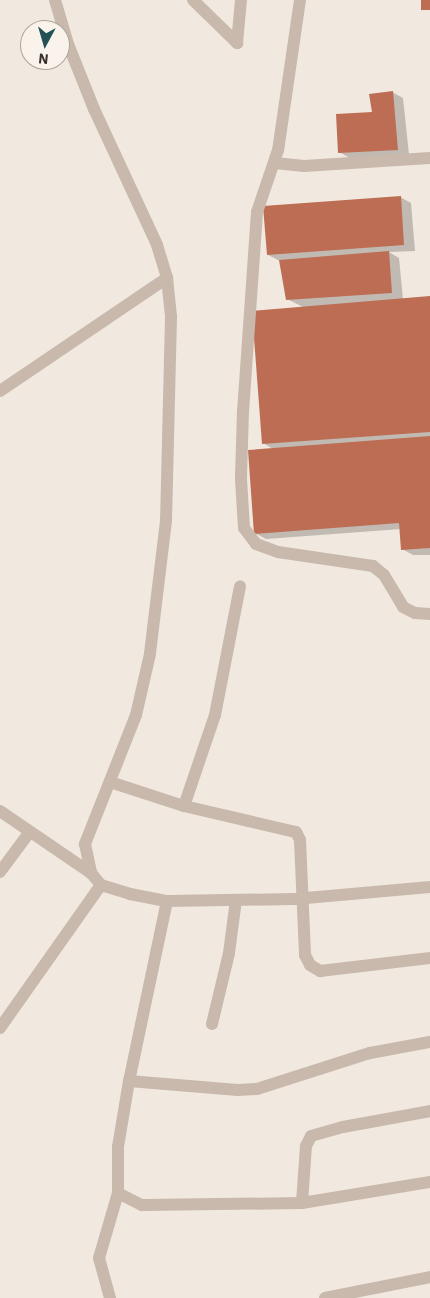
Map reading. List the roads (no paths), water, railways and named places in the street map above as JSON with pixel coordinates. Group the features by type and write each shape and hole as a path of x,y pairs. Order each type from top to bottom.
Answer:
{"street":[{"path":"55,0 68,44 94,108 157,245 167,278 171,317 166,521 150,654 136,715 85,844 90,873"},
{"path":"193,0 237,43 241,0"},
{"path":"300,0 275,163 257,212 243,410 241,479 244,528 256,544 278,552 373,566 384,575 403,607 415,613 430,614"},
{"path":"275,163 304,166 430,158"},
{"path":"0,391 167,278"},
{"path":"184,806 215,715 240,586"},
{"path":"110,782 184,806 288,828 296,832 300,840 305,899 305,955 310,966 320,971 430,958"},
{"path":"0,811 29,833 90,873 101,884 130,894 167,901 305,899 430,887"},
{"path":"0,872 29,833"},
{"path":"0,1028 101,884"},
{"path":"212,1024 229,953 236,900"},
{"path":"110,1298 99,1258 118,1193 118,1147 129,1081 167,901"},
{"path":"129,1081 238,1090 257,1089 361,1055 430,1042"},
{"path":"302,1203 306,1146 312,1136 344,1126 430,1111"},
{"path":"118,1193 142,1205 302,1203 430,1182"},
{"path":"325,1298 430,1277"}]}
